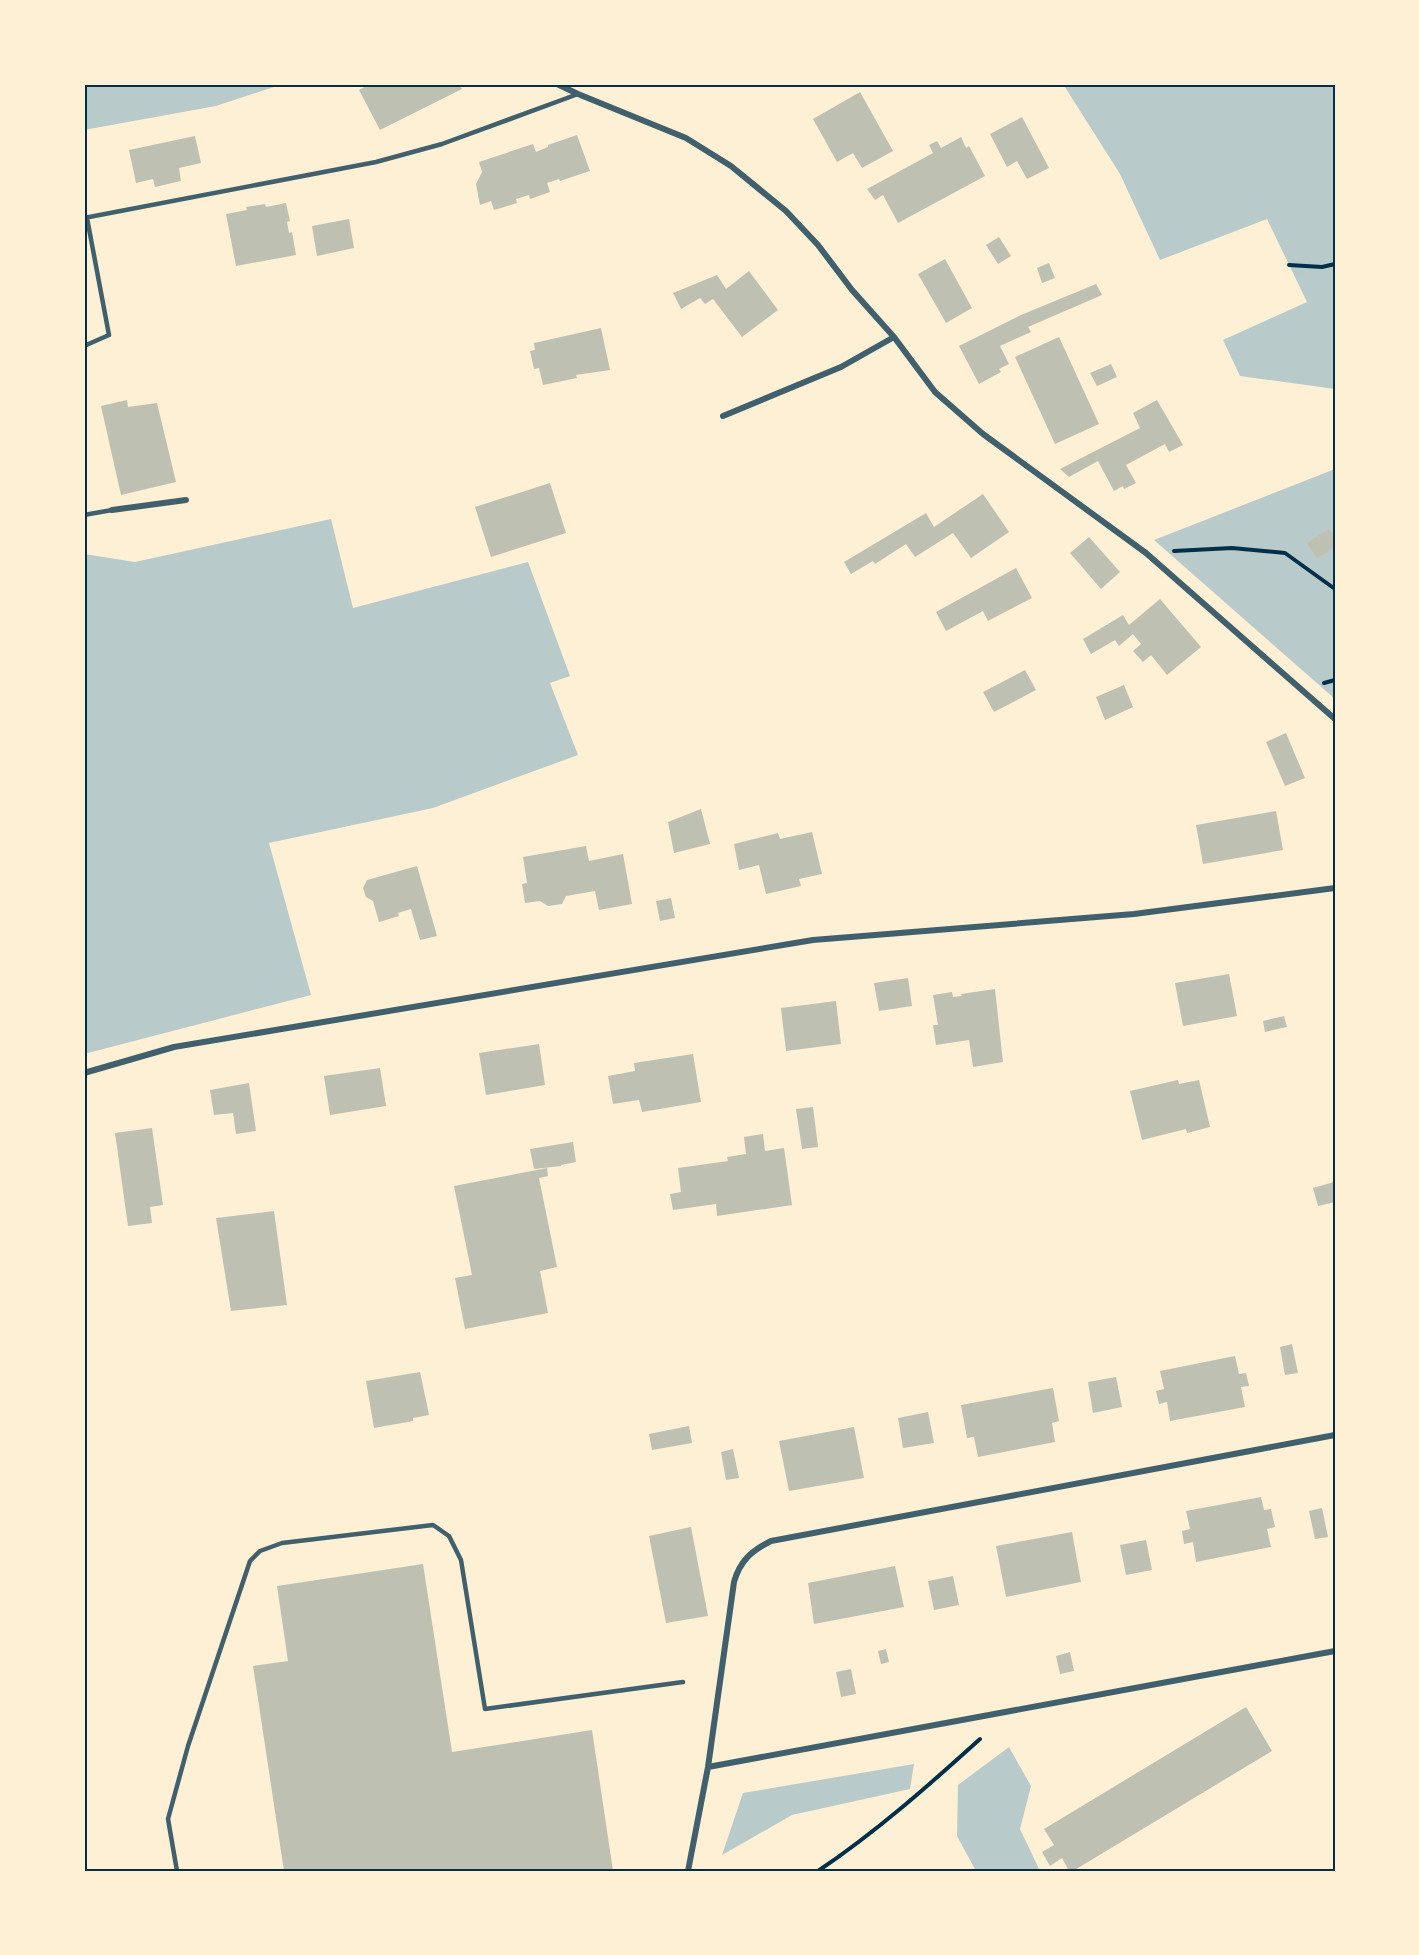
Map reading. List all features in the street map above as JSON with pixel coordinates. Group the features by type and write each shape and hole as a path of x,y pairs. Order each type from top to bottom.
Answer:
{"street":[{"path":"557,84 686,138 731,166 786,211 818,245 935,392 983,434 1146,553 1335,719"},
{"path":"723,416 841,367 894,338"},
{"path":"112,510 186,500"},
{"path":"84,1073 174,1047 813,940 1134,914 1335,888"},
{"path":"688,1871 708,1767 734,1582 738,1568 747,1556 758,1548 771,1541 1335,1435"},
{"path":"708,1767 1335,1651"}],"lane":[{"path":"84,346 109,335 86,218 376,162 442,144 578,94"},
{"path":"84,515 112,510"},
{"path":"177,1871 168,1819 188,1746 250,1561 260,1551 282,1543 433,1525 450,1536 461,1560 485,1708 683,1682"}],"path":[{"path":"1289,265 1322,267 1335,264"},
{"path":"1146,553 1232,548 1286,553 1335,589"},
{"path":"818,1871 851,1849 910,1802 983,1736 971,1738"}],"shaded area":[{"path":"84,84 283,84 216,106 84,130"},
{"path":"1063,84 1335,84 1335,389 1240,376 1223,340 1307,302 1267,219 1160,260 1120,174"},
{"path":"1335,469 1335,699 1154,540"},
{"path":"331,519 353,608 528,562 570,676 550,683 578,755 433,808 269,843 311,995 84,1054 84,554 135,562"},
{"path":"1009,1747 1031,1786 1020,1829 1040,1871 976,1871 957,1836 958,1785"},
{"path":"914,1764 910,1789 792,1815 722,1855 743,1793"}],"building":[{"path":"370,84 459,84 462,89 380,130 359,90"},
{"path":"860,92 893,151 862,168 853,153 837,162 813,119"},
{"path":"1022,117 1049,168 1027,179 1017,161 1007,167 990,134"},
{"path":"577,135 590,171 547,183 550,192 530,199 529,195 516,199 517,203 494,210 491,201 480,205 476,184 482,172 479,162 533,144 536,152 548,145"},
{"path":"195,136 201,163 179,168 181,181 155,187 153,179 136,183 129,150"},
{"path":"961,137 966,148 969,146 985,176 898,223 883,195 875,200 867,189 933,153 929,145 937,141 941,148"},
{"path":"286,203 290,221 287,222 289,233 292,232 296,255 236,266 226,214 247,210 246,207 265,204 266,207"},
{"path":"349,219 354,248 317,256 312,226"},
{"path":"999,237 1011,256 998,264 986,245"},
{"path":"945,259 972,308 946,323 918,274"},
{"path":"1049,263 1055,278 1042,283 1037,268"},
{"path":"749,271 778,310 742,337 713,299 705,304 700,298 681,309 673,293 717,275 726,289"},
{"path":"1096,284 1102,295 1028,327 1031,332 1000,346 1009,364 999,369 1001,372 979,384 959,346 1021,315"},
{"path":"601,328 610,370 576,375 577,378 543,385 539,368 534,369 530,351 535,350 534,343"},
{"path":"1059,337 1099,424 1055,444 1015,357"},
{"path":"1111,364 1117,377 1097,386 1090,373"},
{"path":"127,400 128,407 157,403 176,482 121,495 101,406"},
{"path":"1157,400 1183,445 1169,452 1165,444 1126,465 1136,483 1114,491 1098,461 1069,477 1060,469 1140,428 1133,413"},
{"path":"550,483 566,533 491,557 475,507"},
{"path":"983,494 1009,532 971,558 953,533 915,557 906,544 875,564 873,561 851,574 844,562 926,513 934,527"},
{"path":"1329,529 1335,538 1335,547 1317,558 1307,543"},
{"path":"1089,537 1120,572 1101,589 1070,553"},
{"path":"1016,568 1032,598 988,621 983,611 946,631 936,612"},
{"path":"1160,599 1201,647 1167,675 1151,655 1143,662 1133,651 1141,644 1133,634 1119,646 1115,640 1091,654 1083,639 1123,615 1129,625"},
{"path":"1025,670 1036,690 994,712 983,692"},
{"path":"1124,685 1133,707 1105,720 1096,697"},
{"path":"1286,733 1305,778 1285,786 1266,742"},
{"path":"701,809 710,844 674,853 668,822"},
{"path":"1276,811 1283,850 1203,864 1196,825"},
{"path":"812,832 822,874 799,879 801,886 766,894 759,865 739,870 734,844 778,833 780,839"},
{"path":"586,846 589,861 623,854 632,904 599,910 595,891 566,896 562,904 548,906 540,901 525,903 522,884 527,883 523,857"},
{"path":"417,866 437,936 420,940 411,909 398,913 399,916 379,922 373,901 366,897 363,888 367,880"},
{"path":"671,898 675,918 660,921 656,901"},
{"path":"1229,974 1237,1016 1183,1026 1175,983"},
{"path":"908,978 912,1006 879,1011 874,983"},
{"path":"995,989 1003,1062 973,1067 969,1040 936,1045 933,1025 938,1025 933,995 952,992 953,997"},
{"path":"836,1001 841,1044 786,1051 781,1008"},
{"path":"1284,1016 1287,1027 1265,1032 1263,1021"},
{"path":"539,1044 545,1085 486,1095 479,1053"},
{"path":"693,1054 701,1102 642,1112 639,1100 613,1104 608,1076 635,1071 634,1063"},
{"path":"380,1068 386,1106 330,1115 324,1076"},
{"path":"1178,1080 1179,1084 1199,1080 1210,1127 1187,1133 1186,1129 1142,1140 1130,1091"},
{"path":"249,1083 256,1131 236,1134 233,1113 214,1115 210,1090"},
{"path":"813,1107 818,1147 802,1149 796,1109"},
{"path":"152,1128 163,1205 150,1207 152,1223 128,1226 115,1133"},
{"path":"763,1134 765,1151 784,1148 792,1205 717,1216 716,1204 673,1210 670,1194 681,1192 678,1168 728,1161 727,1157 746,1154 744,1137"},
{"path":"573,1142 576,1162 534,1169 530,1149"},
{"path":"547,1168 548,1176 539,1178 557,1267 540,1271 548,1313 465,1329 455,1278 472,1275 454,1186"},
{"path":"1334,1182 1335,1202 1318,1206 1313,1188"},
{"path":"274,1211 287,1305 231,1311 216,1218"},
{"path":"1292,1344 1298,1373 1285,1375 1280,1347"},
{"path":"1235,1356 1239,1374 1246,1373 1249,1386 1241,1387 1245,1407 1170,1421 1167,1402 1159,1404 1156,1391 1164,1389 1160,1371"},
{"path":"420,1372 429,1415 413,1418 413,1421 374,1428 366,1381"},
{"path":"1116,1377 1122,1407 1093,1413 1088,1382"},
{"path":"1053,1388 1059,1421 1052,1423 1055,1442 978,1457 974,1437 967,1438 961,1405"},
{"path":"928,1412 934,1443 903,1448 898,1418"},
{"path":"689,1426 692,1443 652,1450 649,1434"},
{"path":"854,1427 864,1478 789,1491 779,1441"},
{"path":"733,1449 739,1478 726,1480 721,1452"},
{"path":"1261,1497 1264,1510 1271,1509 1275,1527 1267,1529 1271,1547 1196,1562 1193,1542 1184,1544 1182,1531 1190,1529 1186,1511"},
{"path":"1322,1508 1328,1537 1315,1539 1309,1511"},
{"path":"691,1527 708,1616 666,1623 649,1536"},
{"path":"1072,1532 1081,1582 1006,1597 996,1546"},
{"path":"1146,1540 1152,1570 1126,1575 1120,1545"},
{"path":"423,1564 452,1752 592,1730 613,1871 284,1871 253,1666 288,1661 277,1586"},
{"path":"895,1566 904,1607 814,1624 808,1583"},
{"path":"953,1576 959,1605 934,1610 928,1581"},
{"path":"886,1649 889,1662 881,1664 878,1651"},
{"path":"1070,1652 1074,1671 1060,1674 1056,1656"},
{"path":"851,1669 856,1694 841,1697 836,1672"},
{"path":"1246,1707 1272,1751 1073,1871 1069,1871 1062,1858 1050,1866 1042,1852 1054,1845 1044,1829"}]}
